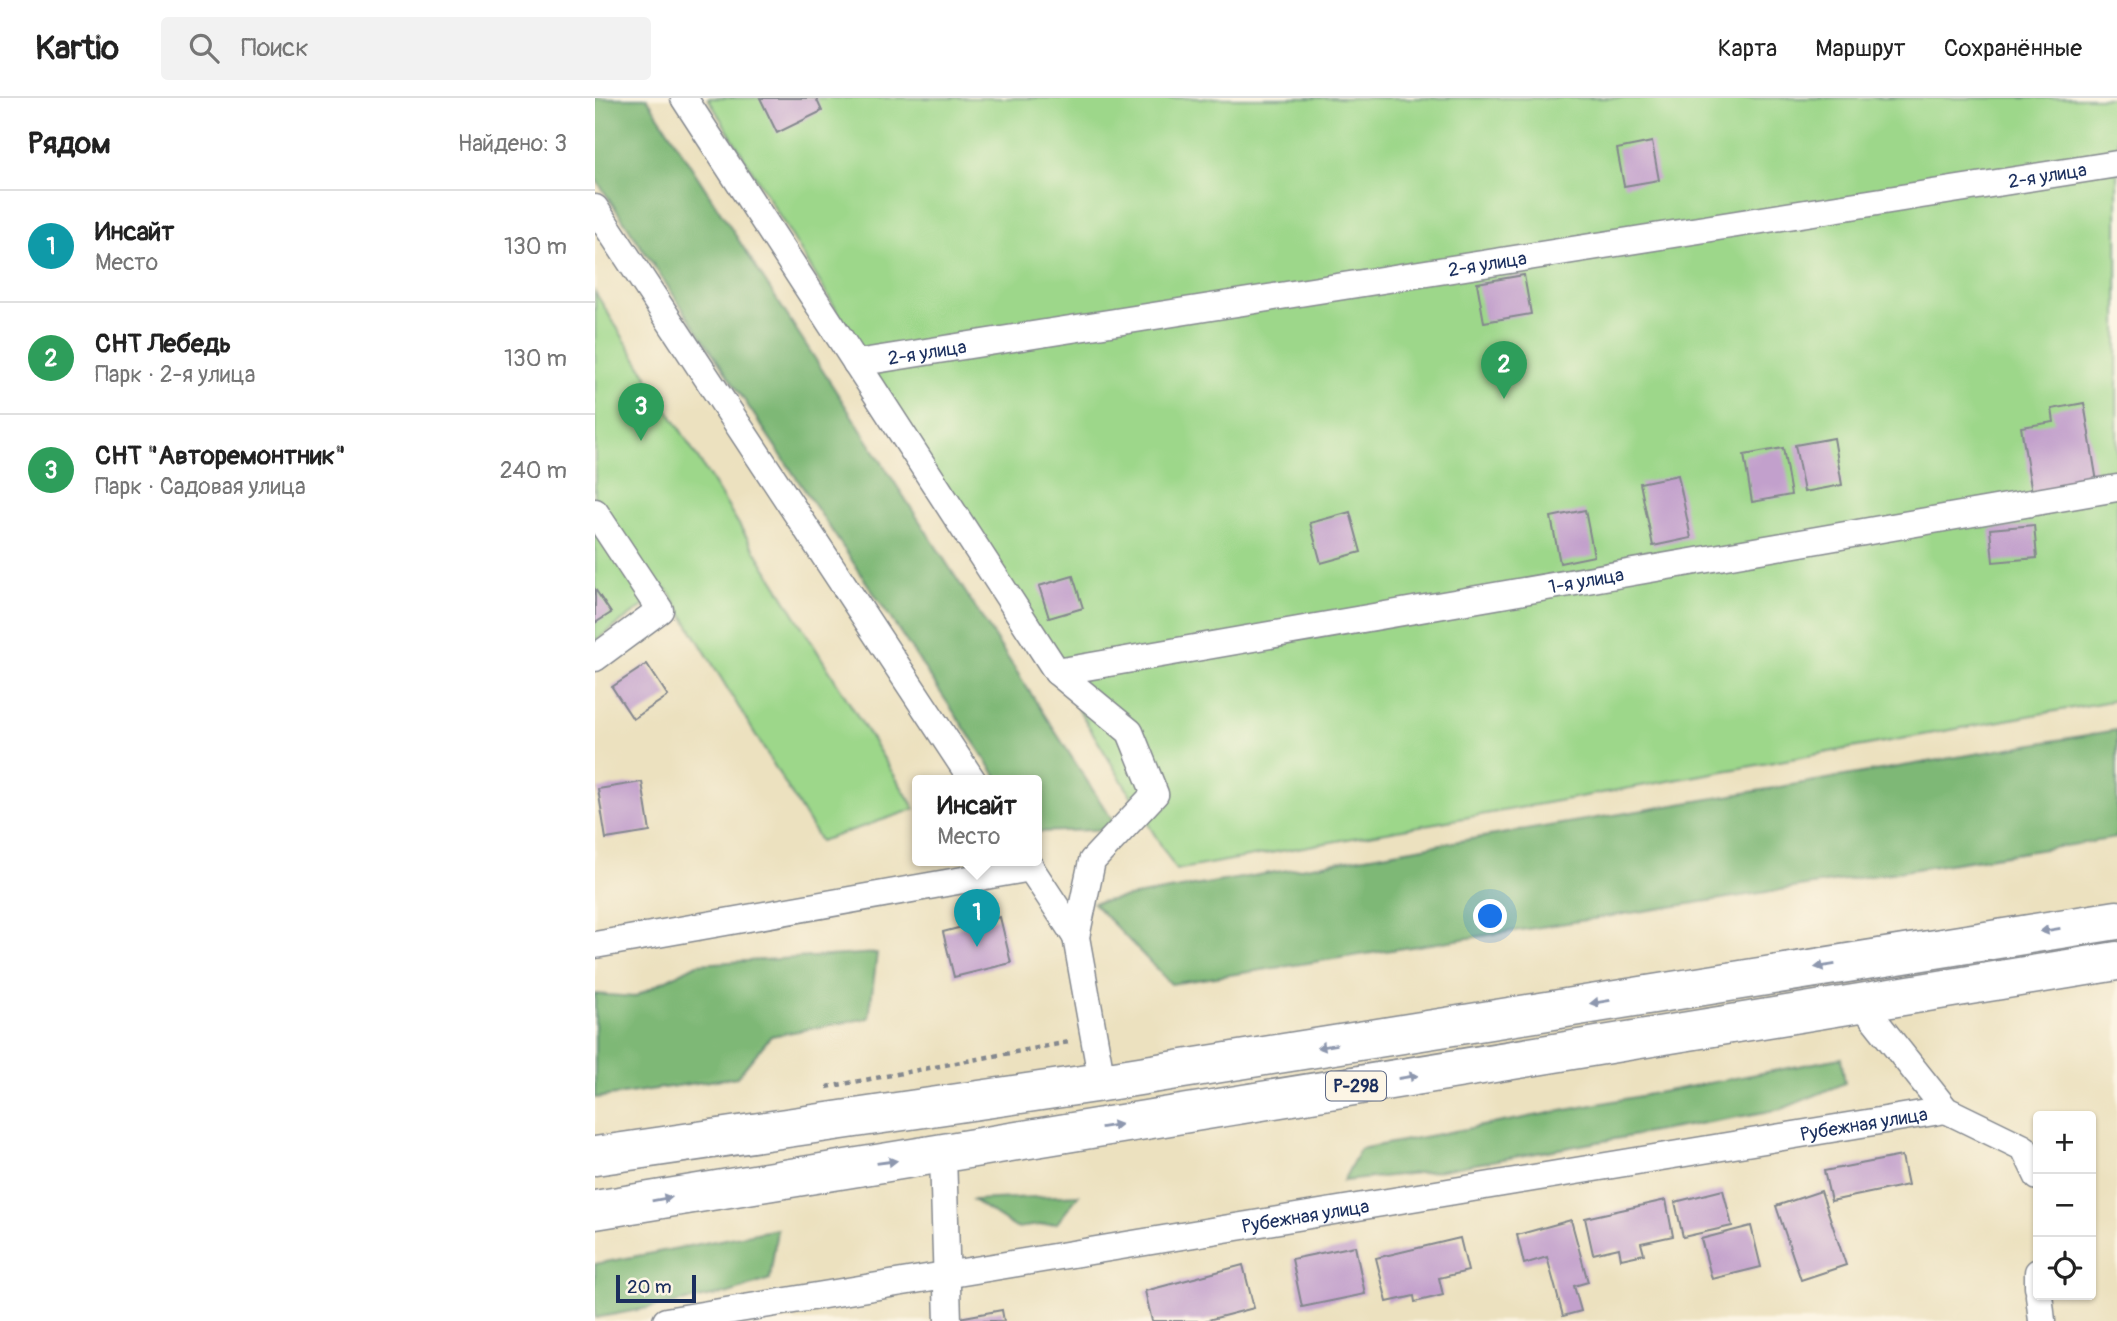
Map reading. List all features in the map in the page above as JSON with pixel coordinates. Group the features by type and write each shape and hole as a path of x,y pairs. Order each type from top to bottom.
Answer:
{"highway":[{"name":"Р-298","path":"595,1156 1102,1082 2117,920"},
{"name":"Р-298","path":"595,1210 2117,961"}],"street":[{"path":"684,98 1057,672 1130,732 1155,794 1092,861 1076,937 1102,1082"},
{"name":"2-я улица","path":"856,363 2117,164"},
{"path":"595,208 969,775"},
{"name":"1-я улица","path":"1057,672 2117,488"},
{"path":"595,512 660,610 595,658"},
{"path":"595,945 1024,866"},
{"path":"1030,866 1076,937"},
{"path":"1861,1003 1946,1110 2024,1148 2037,1174"},
{"name":"Рубежная улица","path":"666,1321 1946,1110"},
{"path":"943,1154 948,1321"},
{"path":"2040,1300 2042,1321"}],"path":[{"path":"826,1087 1094,1037"}],"green space":[{"path":"595,98 647,98 1118,829 1042,832 1042,775 996,775 595,178"},
{"path":"708,98 2117,98 2117,700 1176,870"},
{"path":"595,292 912,804 912,810 820,841 667,589 595,641"},
{"path":"2117,730 2117,838 1171,984 1093,903"},
{"path":"877,953 869,1018 771,1036 737,1077 595,1098 595,994 634,997 697,964"},
{"path":"1841,1058 1845,1083 1782,1109 1436,1171 1343,1181 1360,1149"},
{"path":"1079,1195 1057,1223 1016,1228 973,1200"},
{"path":"777,1229 770,1279 729,1293 595,1318 595,1264"}],"building":[{"path":"760,98 816,98 822,111 777,133"},
{"path":"1652,142 1659,180 1624,186 1617,149"},
{"path":"1524,275 1531,314 1484,322 1477,283"},
{"path":"2084,403 2097,482 2032,493 2021,427 2054,422 2052,409"},
{"path":"1834,438 1842,485 1804,492 1795,445"},
{"path":"1783,448 1791,495 1752,502 1744,455"},
{"path":"1678,475 1691,538 1653,546 1640,483"},
{"path":"1585,510 1594,556 1560,563 1551,517"},
{"path":"1350,512 1361,552 1321,563 1310,523"},
{"path":"2034,525 2037,558 1993,562 1990,529"},
{"path":"1073,576 1083,608 1049,618 1039,586"},
{"path":"595,589 611,613 595,623"},
{"path":"647,664 668,696 633,719 612,687"},
{"path":"642,782 650,832 606,839 598,789"},
{"path":"1000,917 1011,963 954,977 943,932"},
{"path":"1902,1156 1908,1185 1831,1201 1824,1171"},
{"path":"1723,1190 1732,1226 1683,1237 1675,1202"},
{"path":"1821,1191 1846,1265 1801,1280 1776,1206"},
{"path":"1666,1200 1673,1236 1641,1243 1644,1254 1621,1259 1619,1248 1593,1254 1585,1218"},
{"path":"1571,1220 1588,1282 1574,1286 1581,1311 1563,1316 1547,1257 1524,1264 1517,1235"},
{"path":"1751,1226 1761,1267 1712,1279 1701,1239"},
{"path":"1460,1238 1468,1271 1439,1278 1443,1295 1415,1302 1414,1296 1387,1302 1376,1258"},
{"path":"1355,1246 1365,1294 1302,1307 1292,1259"},
{"path":"1243,1265 1254,1308 1204,1321 1152,1321 1145,1291"},
{"path":"1002,1310 1004,1321 960,1321 959,1318"}],"place":[{"name":"СНТ Лебедь","path":"1504,399"},
{"name":"СНТ \"Авторемонтник\"","path":"641,441"},
{"name":"Инсайт","path":"977,947"}]}
